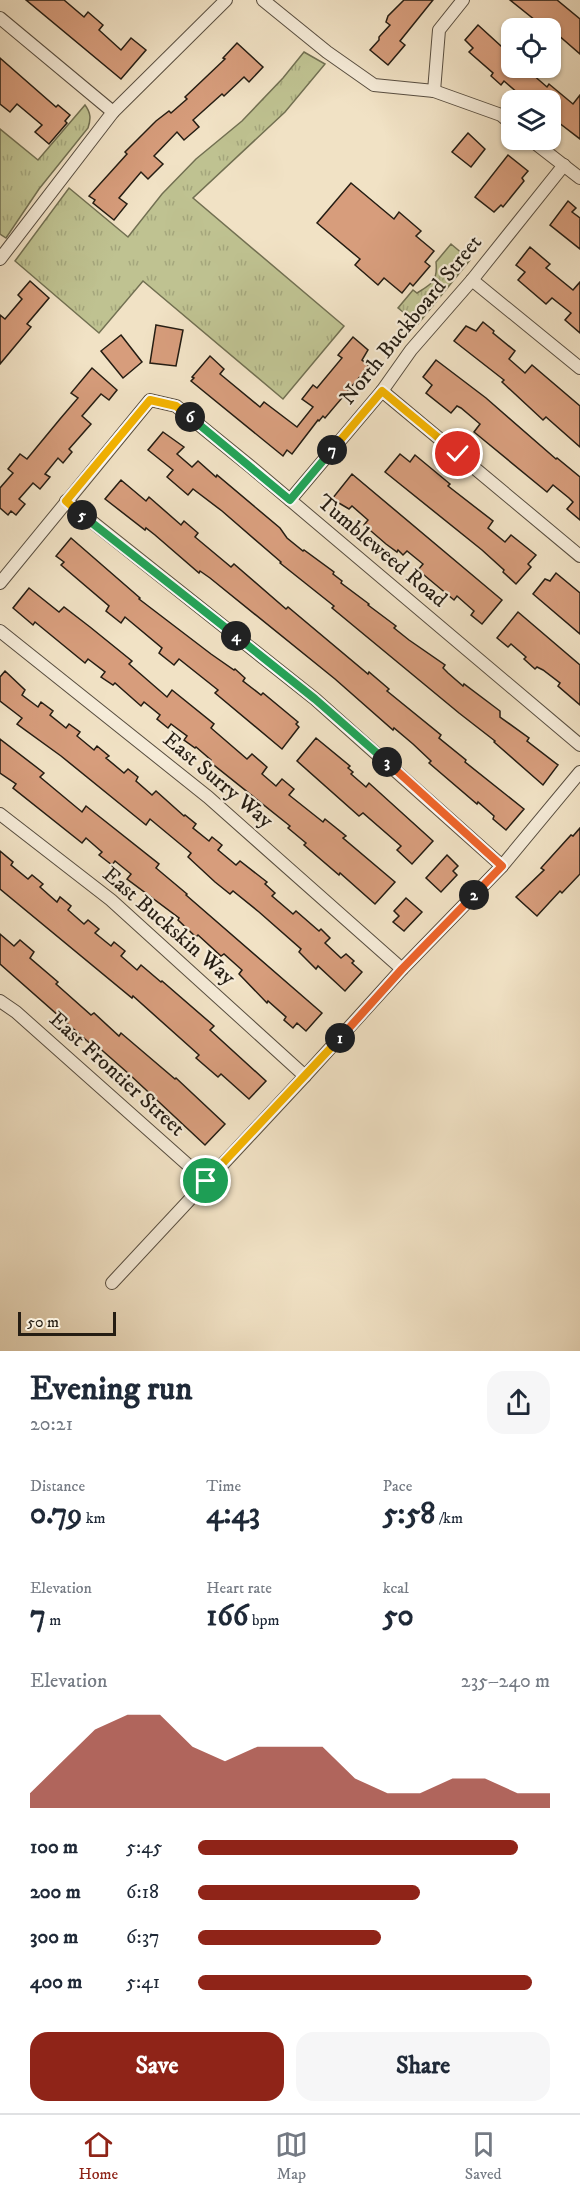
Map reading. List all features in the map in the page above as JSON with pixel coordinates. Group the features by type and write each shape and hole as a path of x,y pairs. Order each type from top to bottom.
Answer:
{"street":[{"path":"0,259 112,112 226,0"},
{"path":"263,0 327,52 374,85 434,91 501,115"},
{"path":"434,91 439,30 463,0"},
{"path":"0,18 112,112"},
{"path":"544,150 580,178"},
{"name":"North Buckboard Street","path":"290,500 382,391 411,350 472,280 564,165"},
{"path":"472,280 580,368"},
{"path":"382,391 580,556"},
{"name":"Tumbleweed Road","path":"66,501 150,400 176,406 580,745"},
{"path":"0,583 66,501 315,699 502,866"},
{"name":"East Surry Way","path":"0,631 208,796 402,969"},
{"path":"112,1283 402,969 502,866 580,772"},
{"name":"East Buckskin Way","path":"0,814 111,900 305,1076"},
{"name":"East Frontier Street","path":"0,1001 16,1012 206,1181"}],"green space":[{"path":"304,52 325,64 285,112 193,198 344,326 283,399 143,281 99,333 15,261 69,188 128,237 162,194 196,159 242,121"},
{"path":"85,105 90,116 88,128 39,189 6,238 0,234 0,129 38,160"},
{"path":"451,244 470,260 418,324 398,308 413,290 417,293 433,281 436,274 436,262"}],"building":[{"path":"26,0 64,0 84,17 88,12 103,25 99,30 121,50 131,38 146,50 121,79"},
{"path":"404,0 433,0 400,41 405,45 388,65 370,50 390,25 386,22 388,16"},
{"path":"510,0 557,0 580,19 580,54 561,38 561,18 532,18"},
{"path":"478,25 501,46 501,78 537,78 547,87 549,84 556,90 514,90 504,81 501,85 491,76 493,73 469,52 473,48 465,40"},
{"path":"237,43 263,67 249,82 244,77 193,120 199,127 184,140 177,132 154,156 163,164 148,179 141,172 119,198 127,204 114,220 93,203 95,200 89,196 127,154 125,152 156,121 169,111 171,113 187,99 185,97 225,59 223,58"},
{"path":"0,58 56,107 58,105 70,115 65,121 67,123 49,144 35,132 42,125 17,104 10,112 0,104"},
{"path":"561,94 573,104 580,95 580,139 561,124"},
{"path":"468,133 485,149 471,167 452,152"},
{"path":"508,155 528,171 522,178 524,181 503,207 501,205 494,212 475,197"},
{"path":"351,183 394,219 399,212 421,231 416,236 434,251 425,262 430,266 413,286 410,283 402,293 384,278 378,285 355,265 360,259 317,223"},
{"path":"568,201 576,208 572,212 580,218 580,249 550,225"},
{"path":"530,247 550,264 546,268 573,290 580,282 580,333 565,320 571,313 552,298 546,304 518,280 525,272 516,265"},
{"path":"30,281 49,298 27,324 31,327 0,364 0,315 5,319 22,299 18,295"},
{"path":"483,322 515,351 509,359 525,373 532,365 580,406 580,447 546,417 543,420 502,382 504,380 454,341 466,326 476,331"},
{"path":"156,325 183,330 176,366 150,363"},
{"path":"121,335 142,362 123,378 101,351"},
{"path":"353,337 368,350 362,360 369,366 325,418 323,416 318,420 292,454 287,450 283,456 191,381 210,356 224,369 220,374 260,407 264,402 297,427 313,407 302,399 313,385 317,388 342,358 338,355"},
{"path":"436,360 486,398 580,477 580,520 567,509 573,502 569,498 553,485 547,492 474,432 480,424 461,408 457,406 451,413 426,393 432,385 423,377"},
{"path":"92,368 117,390 109,400 101,394 82,416 91,424 69,449 72,452 63,463 58,458 45,474 50,477 40,489 33,483 19,499 25,504 16,515 11,511 8,515 0,508 0,488 13,473 8,469 20,454 27,459 78,398 71,393"},
{"path":"163,432 184,447 177,454 192,467 198,461 216,477 217,475 280,528 287,538 334,572 333,574 342,581 341,583 396,626 394,628 445,665 443,668 463,686 464,684 500,711 500,717 529,738 527,741 558,765 543,785 495,741 332,608 334,606 280,563 222,511 193,489 188,495 167,477 173,470 148,450"},
{"path":"400,454 410,462 415,455 450,484 448,486 493,521 488,528 505,542 511,535 536,555 528,564 531,567 516,584 482,550 385,472"},
{"path":"352,474 502,600 482,624 471,615 474,611 457,596 454,600 418,570 423,564 407,551 403,555 386,544 364,525 368,520 352,506 349,509 332,499"},
{"path":"121,480 146,501 149,497 181,525 184,521 198,533 195,537 231,567 234,564 286,609 288,607 368,674 369,672 389,689 387,691 441,735 439,738 466,760 465,762 524,809 506,830 478,802 477,804 429,763 431,761 413,744 394,728 393,730 335,679 210,578 200,571 199,573 155,535 105,499"},
{"path":"71,538 139,599 211,654 235,669 245,678 243,681 261,695 263,693 298,722 296,724 299,727 282,749 215,693 218,690 179,659 174,665 159,653 162,648 125,617 121,623 106,611 109,606 61,565 64,562 56,556"},
{"path":"556,573 580,593 580,634 533,594 545,579 550,581"},
{"path":"29,588 59,612 64,607 90,627 132,661 129,664 167,697 172,690 214,724 211,728 247,759 252,754 267,767 262,774 276,786 282,779 294,789 289,795 323,822 325,819 346,836 343,838 395,882 375,904 304,845 306,843 288,828 290,826 210,762 211,760 196,747 184,740 187,736 171,724 168,728 157,719 160,715 144,702 141,706 115,683 113,685 101,677 105,672 88,659 85,663 35,622 33,625 13,608"},
{"path":"518,612 580,665 580,705 558,686 560,683 543,670 537,667 535,669 524,659 526,657 511,644 508,647 497,638"},
{"path":"5,671 25,690 22,695 38,707 41,702 53,711 50,715 66,728 69,724 80,732 77,736 94,750 97,746 109,756 106,758 124,773 128,769 138,777 136,781 152,795 156,791 196,824 193,828 209,841 212,837 222,845 218,850 236,865 240,861 267,882 265,884 275,893 272,896 293,914 296,911 319,931 321,929 330,938 325,943 341,958 346,954 362,972 345,991 318,966 316,969 299,952 301,949 259,912 233,891 230,894 215,882 188,857 191,853 150,819 146,825 61,756 17,724 22,718 0,701 0,677"},
{"path":"316,738 350,766 348,768 353,772 351,774 366,787 369,783 433,841 412,864 397,850 401,846 363,813 359,816 297,761"},
{"path":"0,739 44,773 40,777 82,812 86,806 159,864 156,868 322,1013 306,1031 297,1023 293,1028 284,1020 286,1017 268,1001 267,1003 239,974 242,970 224,954 221,956 198,935 196,937 178,920 179,918 127,879 131,874 115,861 112,865 99,855 102,852 86,838 82,843 13,788 16,784 0,773"},
{"path":"580,828 580,874 562,893 560,891 537,916 516,897 544,870 541,868"},
{"path":"0,851 13,862 11,865 28,879 32,875 43,884 40,887 57,902 60,897 71,906 68,910 84,924 88,920 99,929 95,933 111,946 114,942 125,951 121,956 137,970 141,965 162,981 214,1026 210,1030 266,1081 249,1099 221,1074 218,1077 196,1058 199,1055 133,996 132,998 0,889"},
{"path":"447,855 458,866 453,871 457,875 441,892 426,878"},
{"path":"406,898 422,912 404,931 393,922 399,916 394,911"},
{"path":"0,934 14,946 20,940 34,952 30,958 58,982 56,984 91,1015 94,1013 119,1036 121,1033 176,1078 225,1124 205,1145 129,1074 96,1045 94,1047 0,964"}],"route":[{"path":"206,1181 402,969 502,866 315,699 66,501 150,400 176,406 290,500 382,391 458,454"}]}
